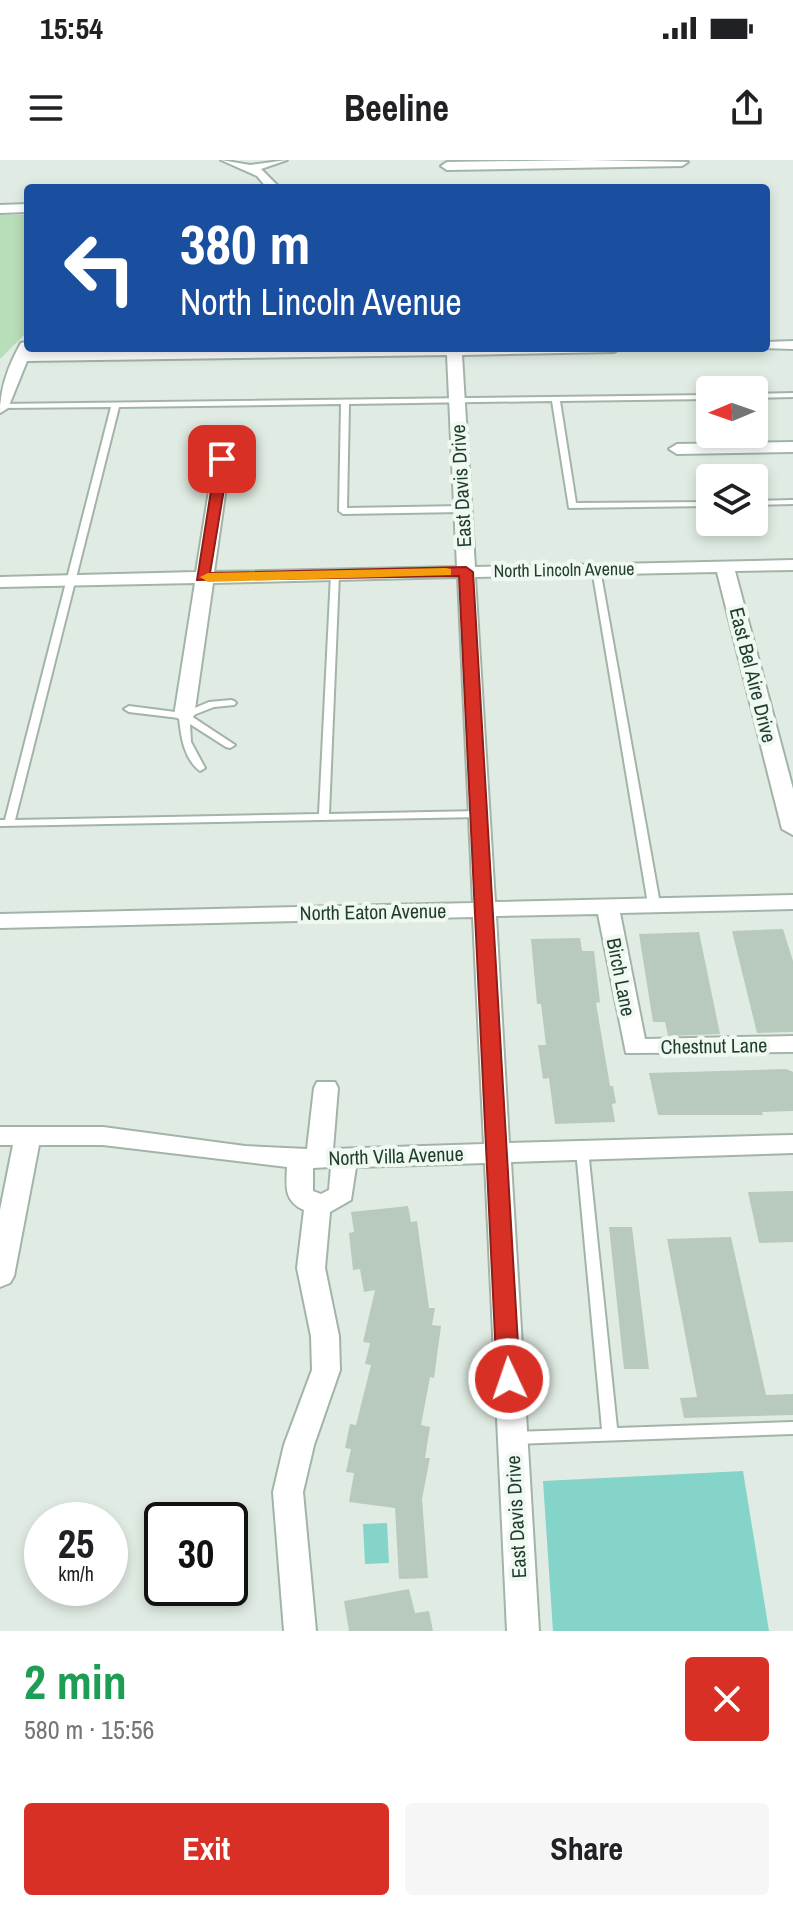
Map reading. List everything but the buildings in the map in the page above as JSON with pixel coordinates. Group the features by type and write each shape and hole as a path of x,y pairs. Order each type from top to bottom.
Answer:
{"street":[{"path":"227,160 251,168 269,184"},
{"path":"251,168 281,160"},
{"path":"447,168 682,162"},
{"path":"0,209 24,208"},
{"path":"770,346 793,345"},
{"path":"0,407 24,351"},
{"name":"East Davis Drive","path":"454,352 523,1631"},
{"path":"677,449 793,447"},
{"path":"184,716 202,577 222,459"},
{"name":"North Lincoln Avenue","path":"0,582 793,565"},
{"name":"East Bel Aire Drive","path":"725,567 793,829"},
{"name":"North Eaton Avenue","path":"0,921 793,902"},
{"name":"Birch Lane","path":"608,907 635,1047"},
{"name":"Chestnut Lane","path":"635,1047 793,1044"},
{"path":"321,1159 342,1193 331,1202 318,1204 299,1194 321,1159 326,1088"},
{"path":"0,1276 28,1135"},
{"name":"North Villa Avenue","path":"0,1136 103,1136 321,1159 793,1144"},
{"path":"300,1631 290,1545 288,1492 299,1445 326,1370 325,1336 311,1268 318,1204"}],"lane":[{"path":"768,396 793,395"},
{"path":"0,407 696,397"},
{"path":"556,400 572,506 696,504"},
{"path":"345,401 343,511 462,509"},
{"path":"116,404 5,823 480,814"},
{"path":"768,503 793,502"},
{"path":"596,569 654,904"},
{"path":"324,817 335,574"},
{"path":"184,716 212,704 231,703"},
{"path":"129,709 184,716 230,745"},
{"path":"184,716 186,742 200,768"},
{"path":"582,1150 610,1434"},
{"path":"512,1438 793,1428"}],"green space":[{"path":"0,215 24,215 24,335 0,359"}],"water":[{"path":"743,1471 769,1631 553,1631 543,1481"},
{"path":"387,1523 389,1563 365,1564 363,1524"}],"slow traffic":[{"path":"208,577 446,572"}],"route":[{"path":"222,459 202,577 466,572 509,1379"}]}
